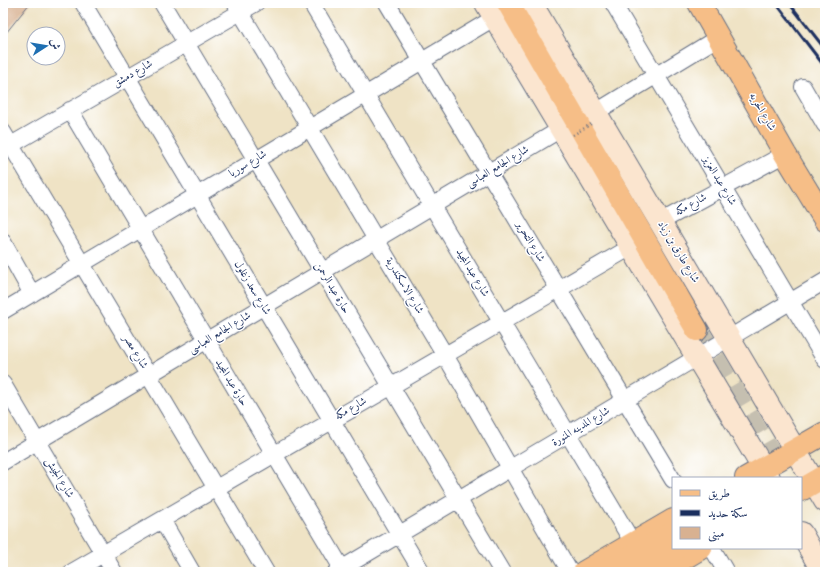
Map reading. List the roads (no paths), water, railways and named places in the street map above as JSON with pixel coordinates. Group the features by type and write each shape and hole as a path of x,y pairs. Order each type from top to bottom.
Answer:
{"main road":[{"name":"شارع الحريه","path":"699,3 785,154 825,220"},
{"path":"496,8 697,330"},
{"path":"759,475 795,450 825,433"},
{"path":"584,572 672,521"},
{"path":"605,572 672,533"},
{"path":"637,572 675,549"},
{"path":"661,572 699,549"}],"street":[{"name":"شارع سعد زغلول","path":"83,3 422,572"},
{"name":"حارة عبد الرحمن","path":"162,3 502,572"},
{"name":"شارع دمشق","path":"7,139 70,110 186,44 237,8 256,3"},
{"name":"شارع عبد المجيد","path":"311,3 633,543"},
{"name":"شارع التحرير","path":"387,3 672,478"},
{"name":"شارع طارق بن زياد","path":"531,3 593,118 660,222 825,501"},
{"name":"شارع عبد العزيز","path":"613,3 825,360"},
{"name":"شارع الاسكندرية","path":"237,8 445,355 570,572"},
{"name":"شارع سوريا","path":"3,311 421,61 496,8"},
{"path":"496,8 631,247 697,357 759,475"},
{"path":"593,118 656,76 719,37"},
{"path":"803,87 825,124"},
{"name":"حارة عبد المجيد","path":"70,110 274,454 341,571"},
{"name":"شارع الجامع العباسى","path":"3,462 488,173 567,132"},
{"name":"شارع مصر","path":"7,139 266,572"},
{"name":"شارع مكه","path":"660,222 785,154"},
{"path":"3,242 32,294"},
{"name":"شارع مكه","path":"72,572 631,247"},
{"name":"شارع المدينه المنورة","path":"341,571 399,534 825,281"},
{"name":"شارع الجيش","path":"3,384 114,572"},
{"path":"162,520 192,572"},
{"path":"802,535 823,572"},
{"path":"713,549 726,572"}],"tunnel":[{"path":"697,330 767,449 784,468"},
{"path":"800,477 825,463"}],"railway":[{"path":"776,3 825,67"},
{"path":"789,3 825,49"}]}
